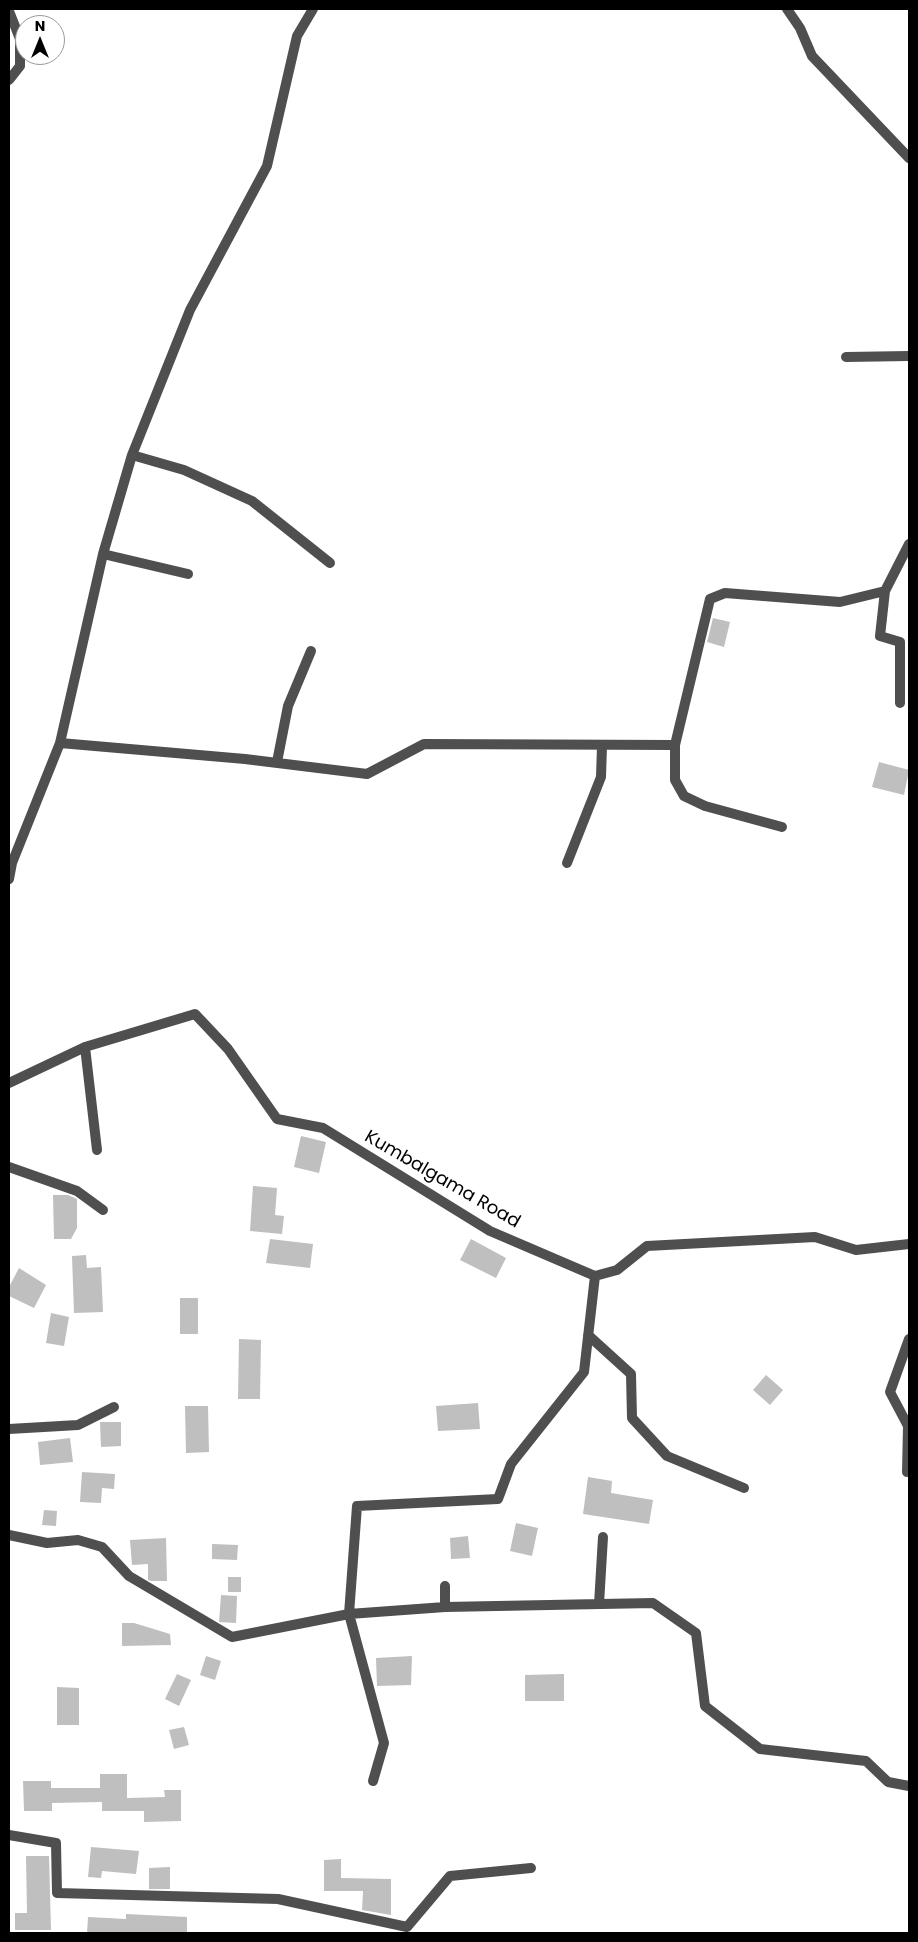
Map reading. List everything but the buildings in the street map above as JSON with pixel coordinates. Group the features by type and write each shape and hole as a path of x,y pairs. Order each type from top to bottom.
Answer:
{"street":[{"path":"9,879 12,863 60,743 104,554 132,455 190,310 267,166 296,36 313,9"},
{"path":"787,9 800,28 812,56 909,158"},
{"path":"9,11 20,39 20,66 9,80"},
{"path":"846,357 909,356"},
{"path":"132,455 184,470 252,501 330,563"},
{"path":"900,703 905,643 880,636 885,591 909,544"},
{"path":"104,554 188,574"},
{"path":"782,827 706,806 684,796 675,780 675,745 710,599 725,593 840,602 885,591"},
{"path":"277,762 288,706 311,651"},
{"path":"60,743 277,762 368,774 424,744 675,745"},
{"path":"567,863 601,776 602,746"},
{"name":"Kumbalgama Road","path":"9,1082 85,1048 195,1014 228,1049 277,1119 323,1128 490,1231 595,1276"},
{"path":"85,1048 97,1150"},
{"path":"9,1167 77,1190 103,1210"},
{"path":"373,1781 384,1742 349,1614 357,1506 498,1499 511,1464 584,1372 595,1276 617,1270 647,1246 815,1237 856,1250 909,1244"},
{"path":"588,1335 631,1374 632,1418 668,1456 744,1488"},
{"path":"907,1472 908,1426 890,1392 909,1339"},
{"path":"9,1429 78,1426 114,1407"},
{"path":"9,1535 47,1543 78,1540 102,1547 129,1576 232,1637 349,1614 445,1607 652,1603 696,1633 706,1706 760,1749 866,1761 888,1782 909,1786"},
{"path":"598,1604 603,1536"},
{"path":"445,1586 445,1607"},
{"path":"9,1835 56,1844 57,1894 278,1899 407,1930 450,1876 531,1868"}]}
